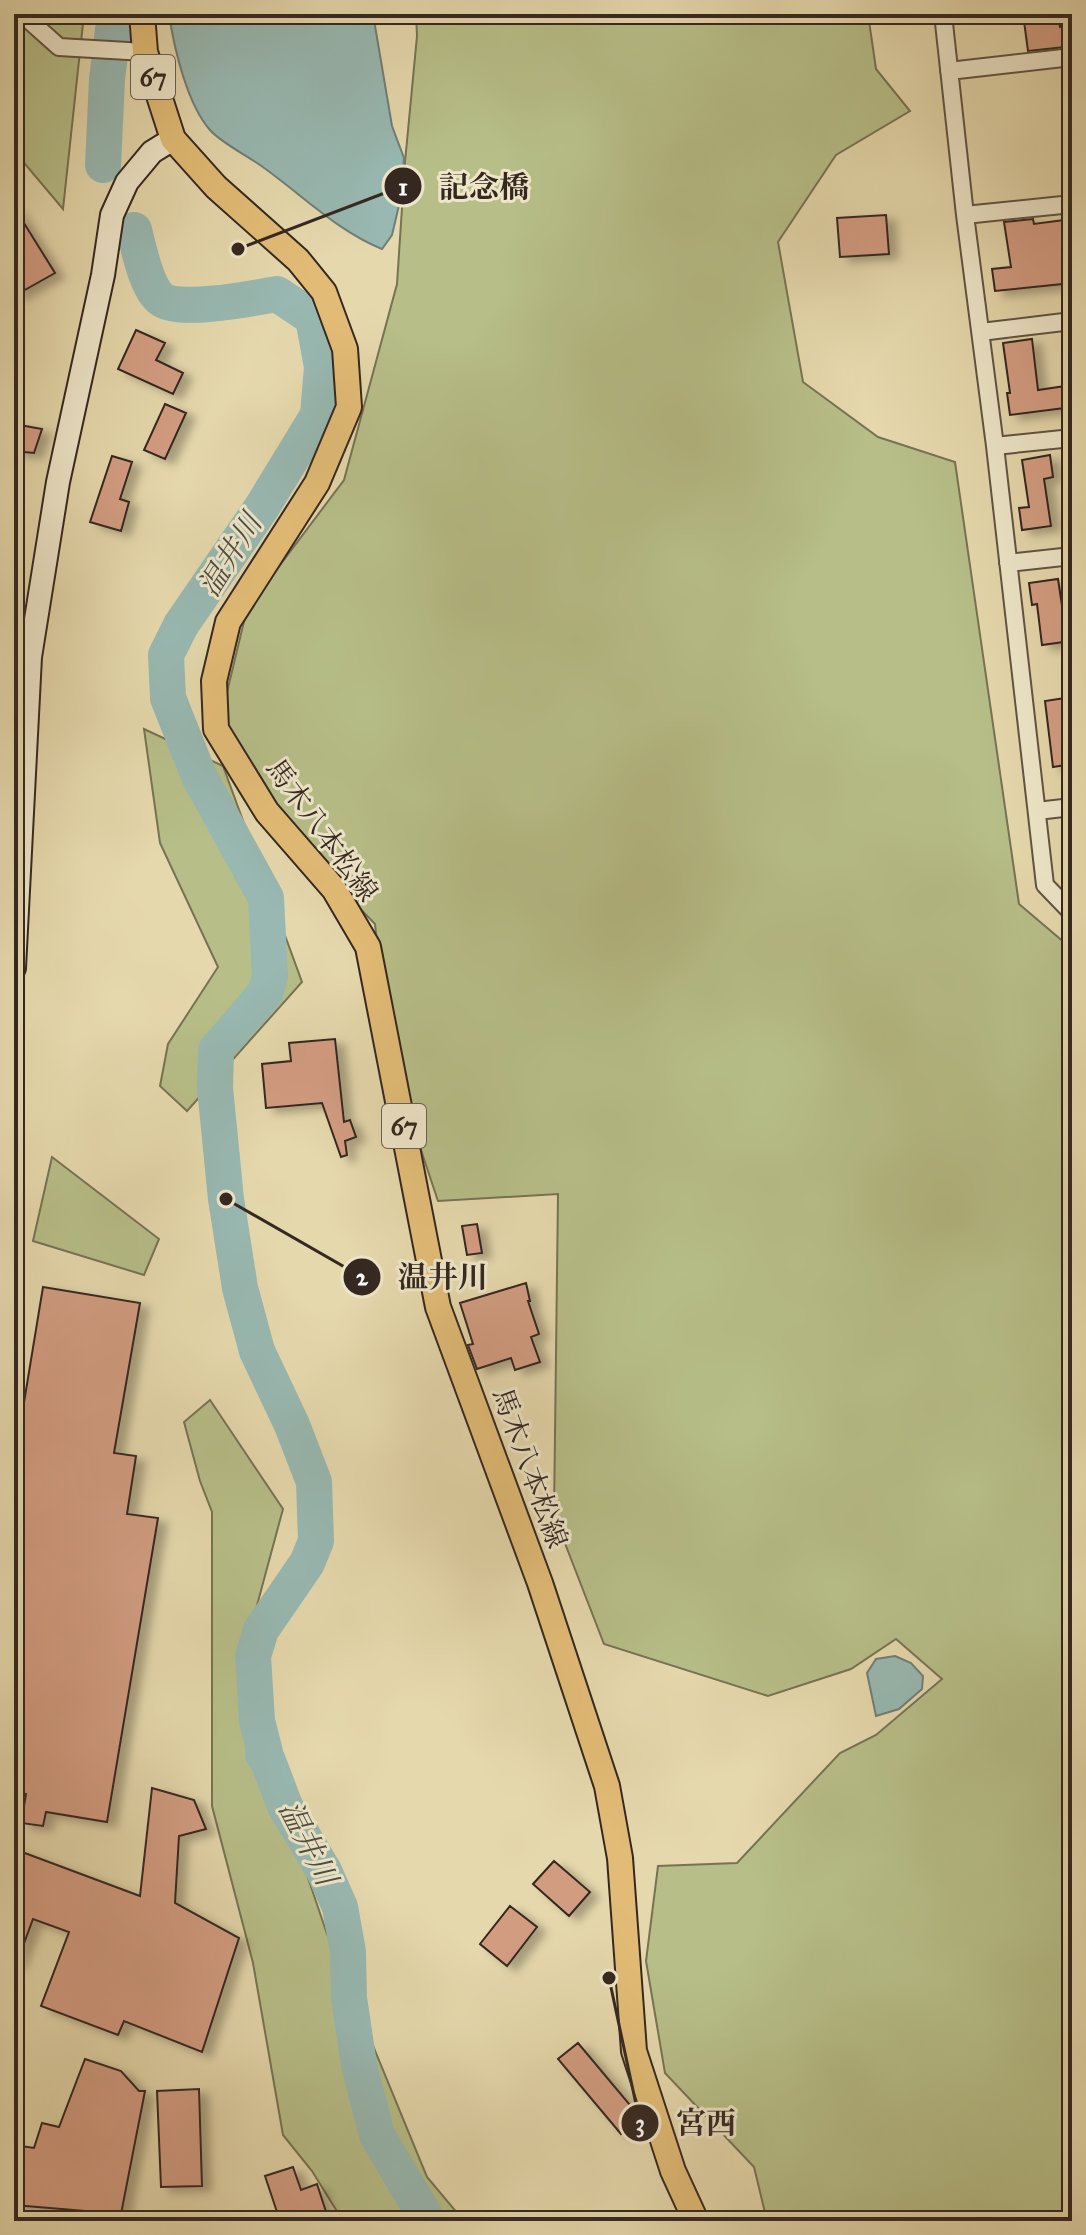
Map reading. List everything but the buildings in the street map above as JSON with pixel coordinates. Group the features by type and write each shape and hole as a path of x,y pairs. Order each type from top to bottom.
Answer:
{"main road":[{"name":"馬木八本松線","path":"142,14 145,52 173,139 216,187 298,260 324,292 345,349 349,407 317,483 228,622 214,681 216,729 267,812 334,889 368,947 438,1307 540,1583 607,1786 620,1858 634,2051 673,2171 696,2221"},
{"path":"14,968 30,657 58,482 103,275 112,215 127,182 152,152 173,139"}],"street":[{"path":"22,14 59,47 145,52"},
{"path":"943,14 1045,885 1072,913"},
{"path":"949,71 1072,57"},
{"path":"965,215 1072,204"},
{"path":"981,332 1072,321"},
{"path":"995,446 1072,438"},
{"path":"1008,563 1072,556"},
{"path":"1037,811 1072,807"}],"green space":[{"path":"14,14 84,14 63,209 14,151"},
{"path":"416,14 868,14 876,69 910,111 836,155 778,242 803,382 878,437 955,462 1019,904 1072,949 1072,2221 767,2221 754,2167 665,2073 646,1961 658,1866 737,1863 840,1753 876,1735 942,1679 896,1639 851,1669 768,1696 604,1644 554,1515 558,1194 438,1201 389,1054 375,924 267,812 222,713 247,609 344,480 397,284 417,36"},
{"path":"144,729 223,766 302,982 187,1111 160,1086 168,1044 218,967 160,843"},
{"path":"52,1157 159,1239 144,1275 33,1241"},
{"path":"210,1400 283,1509 253,1620 276,1783 327,1934 427,2177 464,2221 343,2221 312,2171 283,2135 253,1963 212,1806 212,1512 184,1422"}],"water":[{"path":"169,14 283,14 302,21 306,14 373,14 392,126 404,158 400,201 392,235 382,249 334,222 210,130 188,91"},
{"path":"895,1656 911,1663 923,1676 922,1689 899,1709 876,1716 867,1673 876,1659"}],"waterway":[{"name":"温井川","path":"103,165 107,79 115,14"},
{"name":"温井川","path":"134,230 147,277 161,299 170,303 199,305 277,294 313,318 322,367 318,415 262,507 181,625 166,655 168,698 199,776 266,898 270,976 266,992 216,1050 215,1088 226,1199 240,1288 257,1351 292,1425 314,1482 316,1541 307,1563 261,1630 253,1656 257,1721 263,1754 285,1806 324,1871 340,1907 348,1952 349,1998 359,2065 377,2135 428,2221"}],"place":[{"name":"記念橋","path":"238,249"},
{"name":"温井川","path":"226,1199"},
{"name":"宮西","path":"609,1978"}]}
